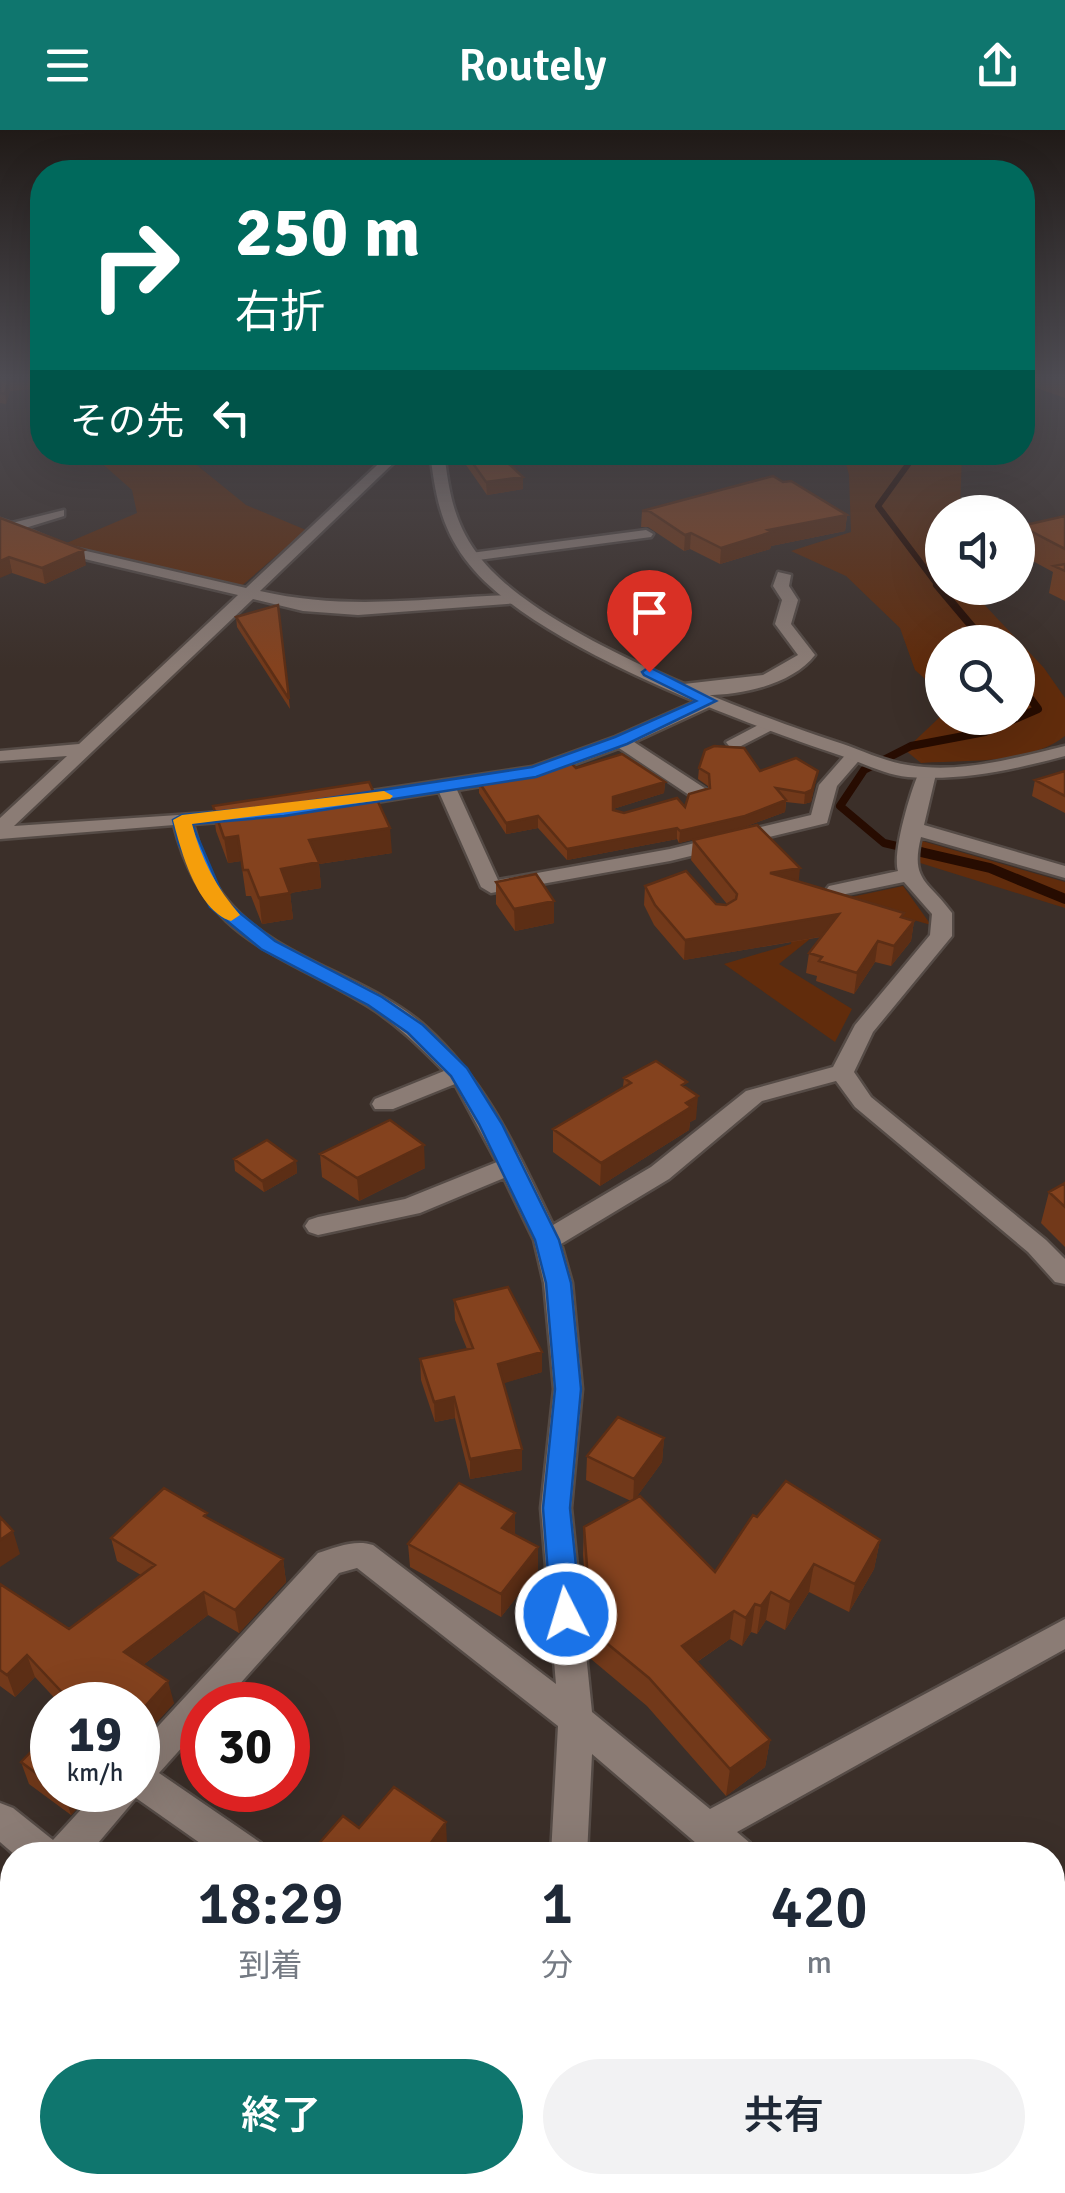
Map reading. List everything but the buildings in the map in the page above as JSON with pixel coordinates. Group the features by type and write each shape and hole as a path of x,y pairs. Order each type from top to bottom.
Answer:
{"street":[{"path":"0,831 374,476"},
{"path":"440,476 444,510 471,557 513,600 592,646 708,701 854,756 927,774 986,771 1065,751"},
{"path":"5,526 60,513"},
{"path":"5,526 64,550 303,606 358,610 513,600"},
{"path":"471,557 646,534"},
{"path":"684,689 764,678 801,664 807,654 783,624 790,600 781,586 783,575"},
{"path":"321,805 536,772 621,741 708,701"},
{"path":"734,742 768,725"},
{"path":"621,741 700,793 680,799"},
{"path":"0,756 86,749"},
{"path":"446,787 491,886 670,855 820,819 828,785 854,756"},
{"path":"547,1240 660,1174 754,1096 842,1072 863,1030 941,936 942,913 909,851 927,774"},
{"path":"0,831 267,812"},
{"path":"182,820 188,844 217,904 268,945 375,1001 415,1029 460,1073 547,1240 558,1283 568,1389 556,1508 576,1719 570,1842"},
{"path":"836,890 909,851 1065,872"},
{"path":"670,855 690,879"},
{"path":"842,1072 864,1102 1023,1234 1065,1275"},
{"path":"384,1104 460,1073"},
{"path":"318,1226 411,1207 509,1166"},
{"path":"160,1751 329,1562 362,1554 576,1719 722,1842"},
{"path":"708,1829 1065,1634"},
{"path":"160,1792 230,1842"},
{"path":"76,1842 102,1812"},
{"path":"0,1820 27,1842"}],"shaded area":[{"path":"116,476 211,476 246,505 306,530 238,589 62,545 137,513 132,490"},
{"path":"849,476 961,476 961,495 925,495 925,605 985,605 1003,625 925,625 925,679 915,670 900,628 846,576 791,551 851,532"},
{"path":"1035,658 1065,698 1065,736 1033,752 996,759 921,763 905,750 925,731 925,735 1035,735"},
{"path":"922,841 1065,882 1065,908 917,862"},
{"path":"903,886 931,925 875,909 826,926 779,964 852,1009 835,1042 724,964 791,944 795,909"}],"waterway":[{"path":"900,476 878,506 925,568"},
{"path":"954,605 971,625"},
{"path":"1035,705 1035,710"},
{"path":"923,852 884,843 840,806 864,770 911,746 969,735"},
{"path":"912,850 990,868 1065,899"}],"slow traffic":[{"path":"231,915 217,904 188,844 182,820 384,796"}],"route":[{"path":"566,1614 556,1508 568,1389 558,1283 547,1240 490,1124 460,1073 415,1029 375,1001 268,945 217,904 188,844 182,820 284,810 536,772 621,741 708,701 649,672"}]}
